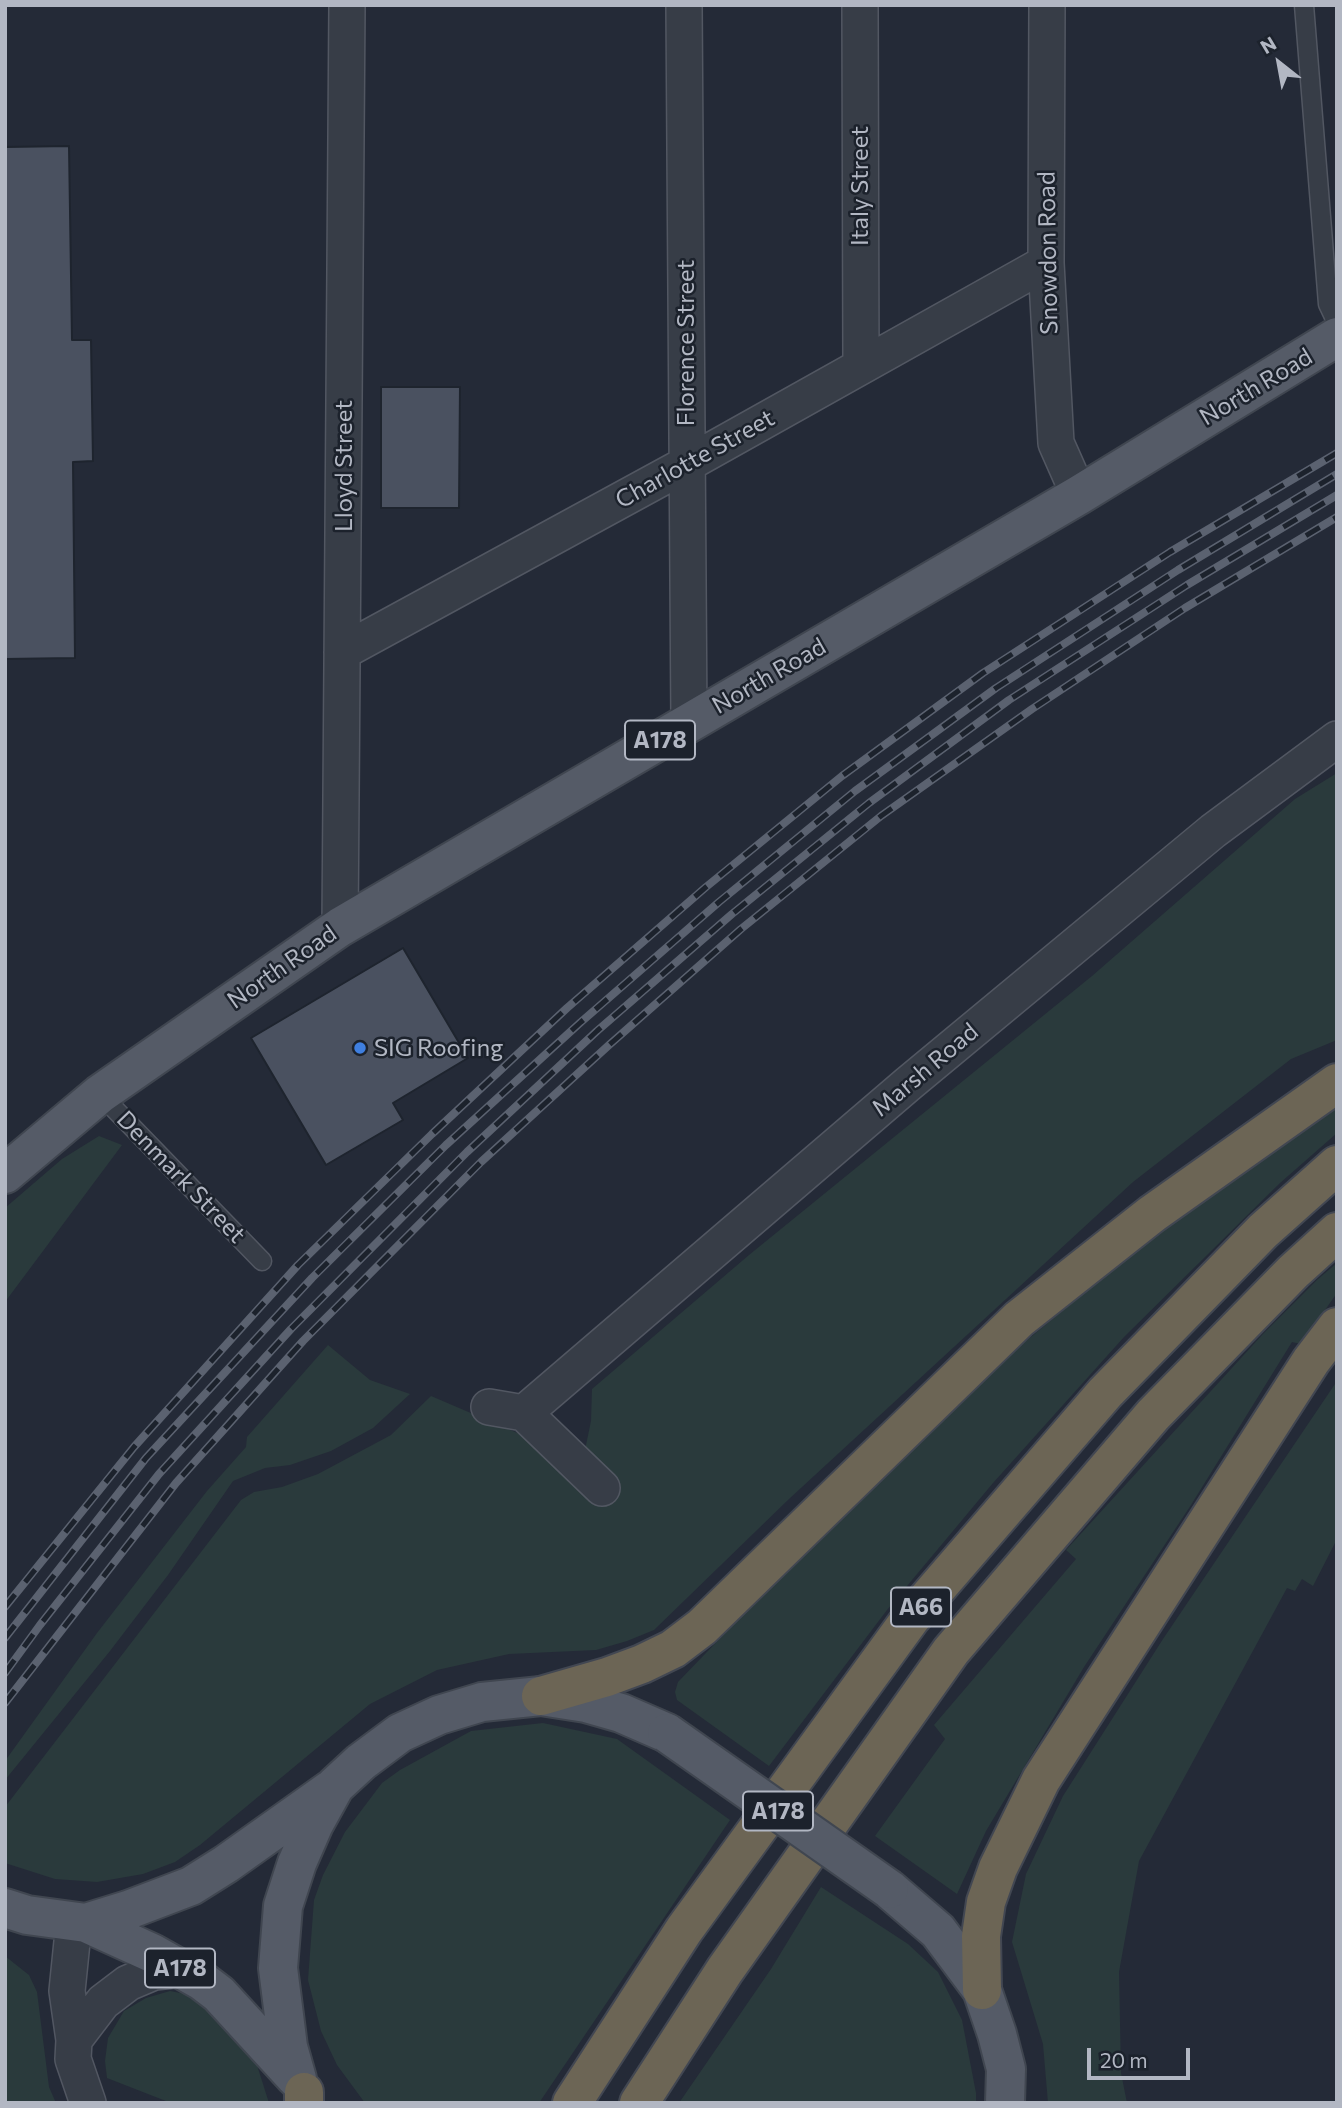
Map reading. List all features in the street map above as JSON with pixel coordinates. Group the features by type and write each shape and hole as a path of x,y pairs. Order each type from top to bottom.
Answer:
{"highway":[{"path":"541,1696 642,1664 673,1649 702,1627 1019,1319 1152,1214 1337,1083"},
{"name":"A66","path":"572,2103 684,1930 911,1618 1105,1393 1263,1231 1337,1165"},
{"name":"A66","path":"639,2103 725,1970 951,1651 1153,1415 1293,1272 1337,1232"},
{"path":"982,1990 981,1936 986,1902 998,1868 1041,1780 1311,1361 1337,1327"}],"main road":[{"name":"North Road","path":"5,1174 100,1094 340,927 1079,495 1337,337"},
{"name":"A178","path":"80,1923 191,1886 335,1786 360,1762 400,1733 439,1715 482,1702 541,1696 586,1703 621,1713 667,1733 889,1889 938,1931 982,1990 1006,2070 1005,2103"},
{"name":"A178","path":"305,2094 288,2047 283,2017 278,1968 280,1928 283,1906 297,1863 335,1786"},
{"name":"A178","path":"5,1908 27,1915 80,1923 183,1969 219,1994 305,2094"}],"street":[{"name":"Lloyd Street","path":"340,927 347,5"},
{"name":"Florence Street","path":"684,5 689,723"},
{"name":"Italy Street","path":"860,5 861,366"},
{"name":"Snowdon Road","path":"1047,5 1046,263 1056,443 1079,495"},
{"name":"Charlotte Street","path":"342,652 687,464 1046,263"},
{"name":"Marsh Road","path":"524,1413 908,1084 1213,831 1337,739"},
{"path":"489,1407 524,1413 602,1488"},
{"path":"80,1923 67,1990 74,2040 73,2059 88,2103"},
{"path":"74,2040 103,2001 128,1983 154,1972 183,1969"}],"lane":[{"path":"1304,5 1328,304 1337,323"},
{"name":"Denmark Street","path":"100,1094 262,1261"}],"shaded area":[{"path":"1337,773 1337,1040 1291,1059 1133,1182 789,1499 654,1630 596,1650 509,1654 437,1670 370,1704 200,1845 175,1862 143,1874 97,1882 55,1879 5,1863 5,1807 241,1500 254,1492 282,1487 318,1474 391,1435 431,1396 522,1435 604,1498 618,1480 585,1450 591,1421 592,1389 749,1255 1092,976 1295,799"},
{"path":"1337,1105 1337,1133 1280,1183 1124,1337 993,1483 887,1610 769,1766 677,1700 675,1692 678,1682 757,1600 997,1365 1142,1245 1257,1159"},
{"path":"99,1136 122,1145 5,1302 5,1208 62,1159"},
{"path":"1337,1263 1337,1293 1301,1344 1292,1342 1191,1505 1084,1667 986,1831 957,1894 875,1836 945,1739 934,1725 1076,1559 1066,1550 1262,1335"},
{"path":"328,1345 370,1380 410,1394 373,1428 331,1451 290,1465 265,1468 233,1481 168,1575 5,1780 5,1761 97,1633 207,1491 246,1447 247,1437"},
{"path":"1337,1381 1337,1539 1313,1586 1302,1579 1295,1591 1287,1588 1139,1861 1119,1972 1121,2073 1127,2103 1048,2103 1043,2044 1012,1942 1026,1874 1063,1796 1163,1639"},
{"path":"543,1723 617,1739 730,1820 539,2103 365,2103 337,2065 321,2031 308,1980 314,1900 323,1875 345,1832 382,1783 400,1770 471,1731"},
{"path":"821,1887 908,1944 938,1972 962,2020 976,2103 679,2103 771,1969"},
{"path":"5,1956 29,1975 37,1992 49,2087 56,2103 5,2103"},
{"path":"170,1991 196,1996 256,2062 269,2103 171,2103 107,2078 105,2061 108,2038 124,2011 146,1998"}],"building":[{"path":"69,146 72,340 91,340 93,461 73,462 75,658 5,659 5,147"},
{"path":"381,387 460,387 459,508 381,508"},
{"name":"SIG Roofing","path":"403,948 468,1058 393,1103 403,1120 326,1165 251,1038"}],"railway":[{"path":"5,1607 134,1447 298,1265 432,1134 567,1008 706,887 842,776 983,673 1170,552 1337,453"},
{"path":"5,1638 146,1458 312,1278 446,1145 581,1022 719,902 855,791 996,688 1178,570 1337,474"},
{"path":"5,1673 159,1474 291,1329 467,1152 597,1031 732,914 869,803 1009,700 1187,585 1337,495"},
{"path":"5,1703 176,1483 303,1341 481,1162 609,1045 741,929 881,816 1032,709 1185,608 1337,517"}],"place":[{"name":"SIG Roofing","path":"360,1048"}]}
